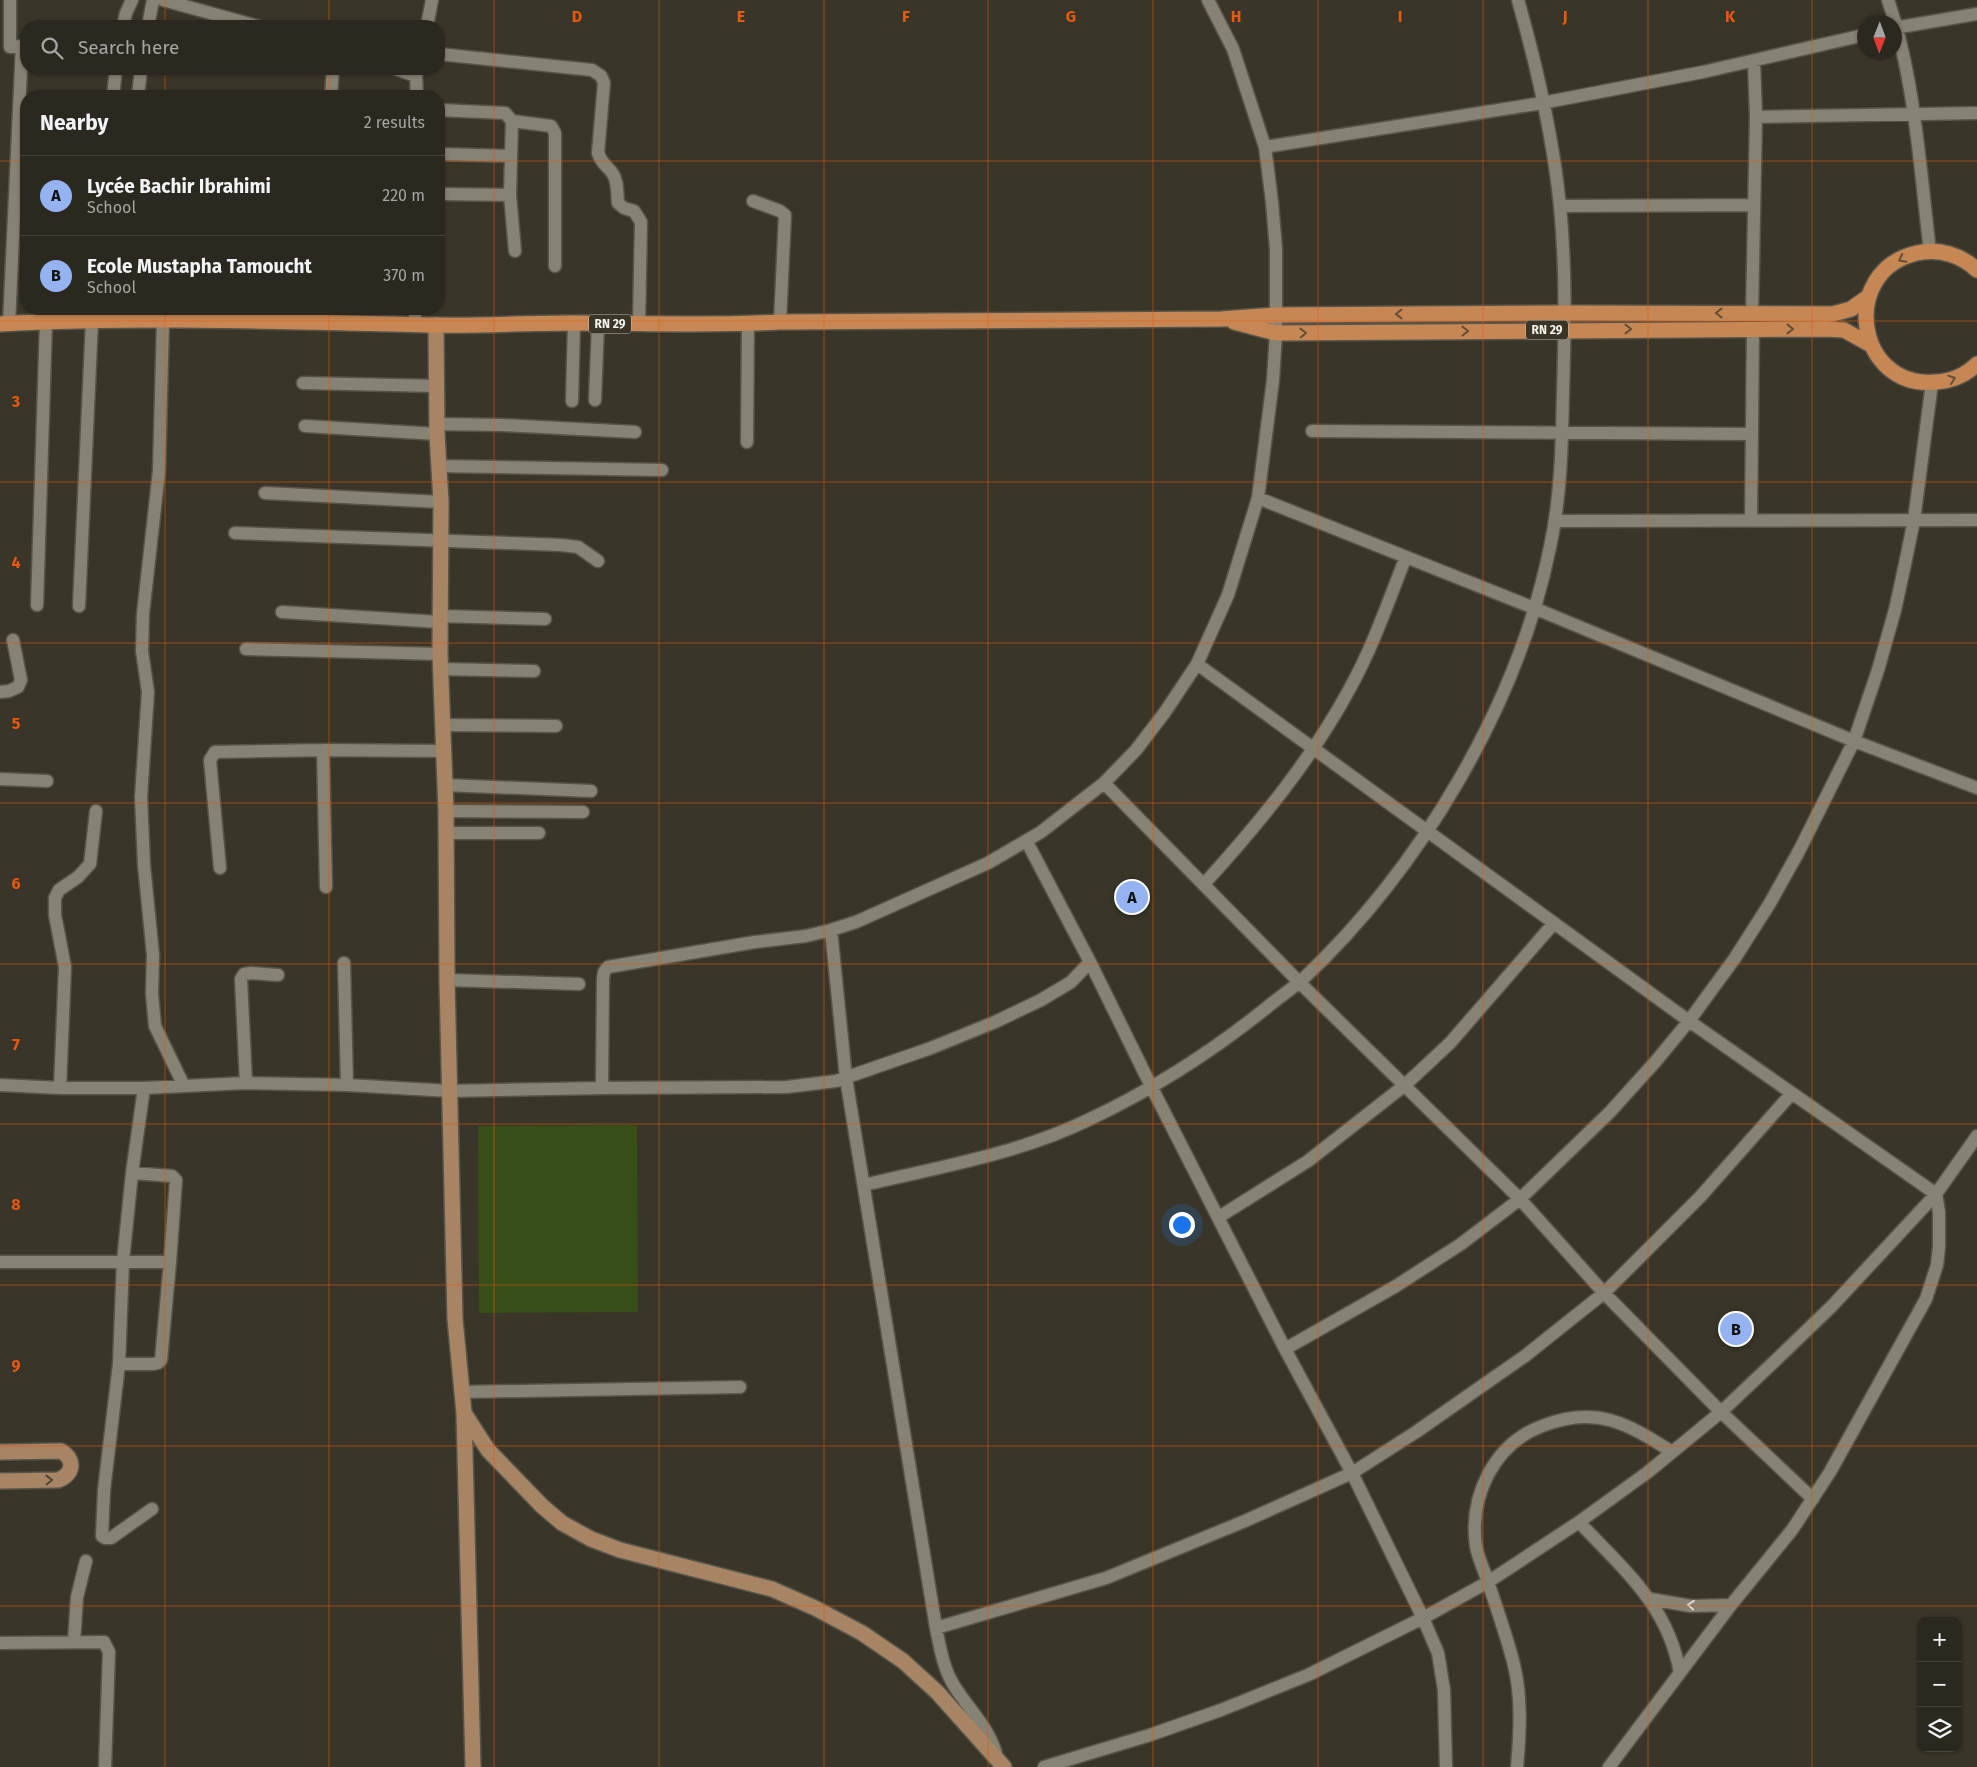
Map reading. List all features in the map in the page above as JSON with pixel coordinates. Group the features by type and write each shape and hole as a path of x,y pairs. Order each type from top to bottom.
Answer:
{"main road":[{"path":"1977,270 1957,257 1930,251 1903,258 1888,267 1876,281 1868,297 1866,307 1866,326 1871,345 1886,365 1899,375 1915,381 1932,383 1953,379 1964,374 1977,364"},
{"name":"RN 29","path":"5,324 168,317 436,325 1221,319 1276,315 1833,314 1851,309 1868,297"},
{"name":"RN 29","path":"1221,319 1276,333 1844,330 1871,345"},
{"path":"436,325 438,466 441,502 440,619 442,724 446,811 447,980 455,1319 464,1413 473,1767"},
{"path":"464,1413 488,1450 542,1506 562,1523 620,1550 772,1589 815,1608 862,1633 903,1661 937,1692 1001,1762"},
{"path":"0,1452 61,1451 67,1454 72,1466 65,1478 58,1480 0,1481"}],"street":[{"path":"10,0 10,47 20,46"},
{"path":"124,20 132,0"},
{"path":"149,20 153,0"},
{"path":"163,0 235,20"},
{"path":"427,20 432,0"},
{"path":"864,1185 1020,1147 1084,1122 1152,1088 1233,1035 1299,982 1335,947 1373,904 1427,831 1473,753 1516,661 1534,608 1550,551 1555,521 1562,434 1565,330 1560,206 1531,46 1518,0"},
{"path":"1888,0 1892,15"},
{"path":"602,1088 603,975 608,967 755,942 806,936 831,930 856,922 988,864 1026,842 1104,783 1136,750 1165,712 1196,664 1228,595 1258,498 1273,380 1276,333 1275,240 1264,147 1233,49 1213,2"},
{"path":"1902,27 1977,14"},
{"path":"1264,147 1542,103 1754,61 1857,37"},
{"path":"445,55 592,70 601,76 604,83 598,153 601,162 612,172 616,181 618,203 624,208 634,211 641,222 639,323"},
{"path":"1902,58 1913,113 1930,251"},
{"path":"1752,314 1756,117 1754,61"},
{"path":"5,324 20,75"},
{"path":"113,90 115,75"},
{"path":"138,90 140,75"},
{"path":"332,90 333,75"},
{"path":"416,75 417,90"},
{"path":"445,110 505,113 512,121 510,194 515,251"},
{"path":"1756,117 1977,113"},
{"path":"512,121 545,124 551,126 555,133 555,266"},
{"path":"445,154 511,156"},
{"path":"445,194 510,194"},
{"path":"753,201 780,211 785,215 780,322"},
{"path":"1560,206 1754,205"},
{"path":"414,324 415,315"},
{"path":"168,317 158,471 143,614 142,651 148,692 141,796 144,866 153,955 152,994 155,1026 184,1086"},
{"path":"79,606 92,320"},
{"path":"37,605 46,322"},
{"path":"572,401 574,323"},
{"path":"595,400 598,324"},
{"path":"747,442 748,324"},
{"path":"1752,521 1753,329"},
{"path":"303,383 437,386"},
{"path":"1285,1349 1396,1286 1461,1244 1520,1199 1610,1112 1656,1061 1689,1021 1735,958 1770,903 1799,851 1854,741 1878,670 1895,610 1914,520 1932,383"},
{"path":"305,426 437,429 501,425 635,432"},
{"path":"1312,431 1752,434"},
{"path":"438,466 662,470"},
{"path":"265,493 441,502"},
{"path":"1258,498 1534,608 1854,741 1977,788"},
{"path":"1555,521 1977,520"},
{"path":"235,533 561,545 578,547 598,561"},
{"path":"1204,884 1246,837 1313,748 1332,718 1368,653 1406,557"},
{"path":"282,612 440,619 545,619"},
{"path":"0,692 18,688 21,680 13,640"},
{"path":"246,649 441,661 534,671"},
{"path":"1196,664 1689,1021 1936,1194 1939,1212 1939,1247 1935,1273 1926,1298 1814,1499 1609,1767"},
{"path":"442,724 556,726"},
{"path":"323,750 326,887"},
{"path":"220,868 210,760 215,752 323,750 443,751"},
{"path":"0,779 47,781"},
{"path":"1104,783 1299,982 1520,1199 1604,1293 1721,1412 1814,1499"},
{"path":"445,785 591,791"},
{"path":"60,1088 65,967 55,915 55,898 59,890 78,877 90,864 96,811"},
{"path":"446,811 583,812"},
{"path":"446,833 539,833"},
{"path":"1026,842 1090,962 1285,1349 1352,1473 1423,1618 1438,1653 1444,1690 1446,1767"},
{"path":"1219,1217 1308,1161 1404,1086 1450,1043 1554,923"},
{"path":"831,930 846,1078 936,1628 947,1672 959,1693 990,1737 1001,1762"},
{"path":"0,1085 60,1088 144,1088 246,1083 347,1085 450,1091 787,1087 814,1084 846,1078 932,1048 995,1022 1041,1000 1071,982 1090,962"},
{"path":"344,963 347,1085"},
{"path":"246,1083 241,979 244,974 251,973 278,975"},
{"path":"447,980 579,984"},
{"path":"144,1088 132,1173 124,1261 118,1364 104,1490 102,1536 111,1538 152,1509"},
{"path":"936,1628 1106,1578 1218,1533 1352,1473 1416,1432 1525,1356 1604,1293 1700,1197 1792,1093"},
{"path":"1044,1767 1150,1735 1221,1710 1308,1675 1423,1618 1488,1582 1579,1522 1672,1452 1721,1412 1832,1306 1936,1194 1977,1136"},
{"path":"118,1364 153,1364 158,1363 160,1360 170,1262 176,1180 172,1176 132,1173"},
{"path":"0,1262 170,1262"},
{"path":"461,1392 740,1387"},
{"path":"1517,1767 1519,1696 1514,1665 1476,1545 1475,1518 1487,1474 1499,1456 1514,1441 1533,1429 1571,1418 1592,1417 1613,1420 1633,1428 1672,1452"},
{"path":"1579,1522 1650,1599 1670,1635 1680,1674"},
{"path":"74,1642 77,1597 86,1561"},
{"path":"1650,1599 1691,1606 1732,1604"},
{"path":"0,1643 104,1642 109,1652 105,1767"}],"green space":[{"path":"637,1125 638,1312 479,1313 478,1126"}],"place":[{"name":"Lycée Bachir Ibrahimi","path":"1132,897"},
{"name":"Ecole Mustapha Tamoucht","path":"1736,1329"}]}
